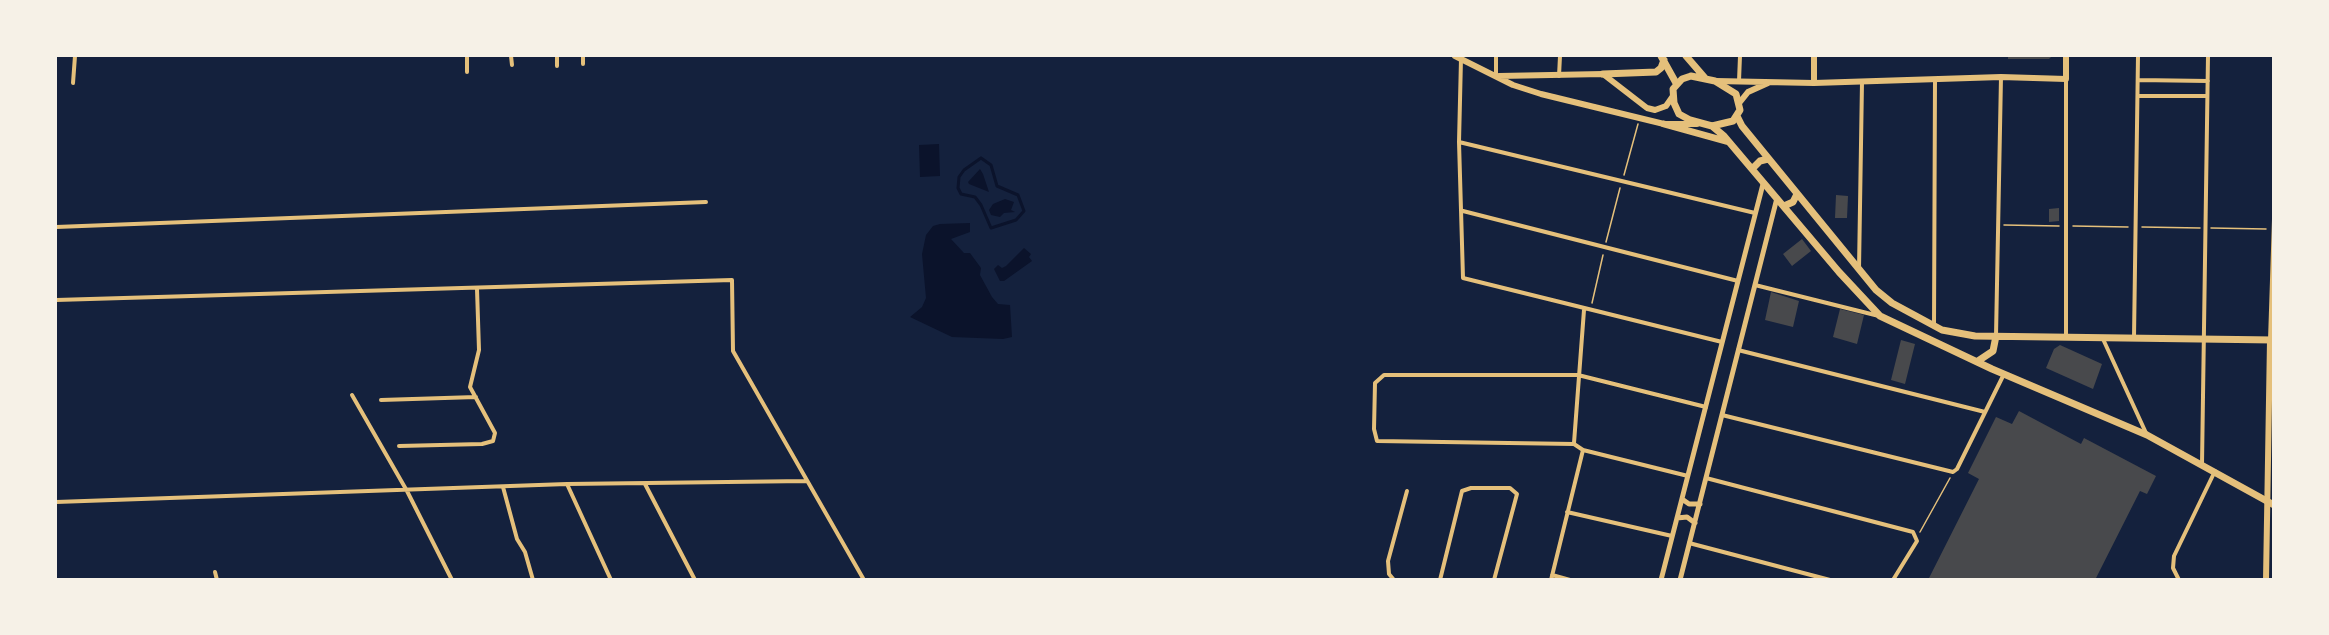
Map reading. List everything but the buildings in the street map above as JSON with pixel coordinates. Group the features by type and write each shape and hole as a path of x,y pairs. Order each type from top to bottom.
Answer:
{"main road":[{"path":"1455,56 1541,94 1729,142"},
{"path":"1686,56 1705,78"},
{"path":"1814,56 1814,82"},
{"path":"1715,81 1814,82 2001,77 2066,79 2066,56"},
{"path":"1496,76 1656,72 1662,68 1663,58"},
{"path":"1603,74 1651,109 1662,109 1673,96 1676,83 1663,58"},
{"path":"1676,83 1686,76 1705,78 1729,88 1740,102"},
{"path":"1664,124 1712,126 1727,124 1737,116 1740,102 1748,92 1771,82"},
{"path":"1673,96 1679,114 1701,124"},
{"path":"1737,116 1768,159 1859,271 1892,303 1934,326 1959,334 1996,336 2272,340 2265,500 2266,577"},
{"path":"1712,126 1729,142 1839,273 1880,316 2004,374 2147,435 2274,505"},
{"path":"1752,169 1760,161 1768,159"},
{"path":"1784,206 1793,202 1797,194"},
{"path":"1978,361 1993,351 1996,336"}],"street":[{"path":"73,84 75,56"},
{"path":"467,56 467,72"},
{"path":"511,56 512,65"},
{"path":"557,56 557,66"},
{"path":"583,56 584,64"},
{"path":"1496,56 1496,76"},
{"path":"1559,76 1560,56"},
{"path":"1739,81 1740,56"},
{"path":"2134,337 2138,56"},
{"path":"2202,464 2208,56"},
{"path":"1461,59 1459,142 1464,278 1584,310 1722,342"},
{"path":"1996,336 2001,77"},
{"path":"1934,326 1935,79"},
{"path":"2066,79 2066,337"},
{"path":"2138,80 2208,81"},
{"path":"1859,271 1862,81"},
{"path":"2138,96 2207,96"},
{"path":"1459,142 1755,213"},
{"path":"1661,579 1763,184"},
{"path":"1680,579 1777,198"},
{"path":"56,227 706,202"},
{"path":"1463,211 1738,281"},
{"path":"2272,340 2274,219"},
{"path":"56,300 732,280 733,351 864,579"},
{"path":"1755,285 1880,316"},
{"path":"399,446 491,442 495,433 469,383 479,350 477,288"},
{"path":"1574,444 1584,310"},
{"path":"2103,338 2147,435"},
{"path":"1738,350 1985,412"},
{"path":"1722,415 1953,472 1958,469 2004,374"},
{"path":"1688,476 1583,450 1574,444 1381,442 1374,436 1374,389 1377,378 1384,375 1578,375 1706,407"},
{"path":"352,395 407,491 452,579"},
{"path":"381,400 476,397"},
{"path":"1570,579 1551,577 1583,450"},
{"path":"2179,579 2173,568 2174,556 2214,471"},
{"path":"1706,478 1913,532 1918,537 1893,579"},
{"path":"56,502 567,484 807,481"},
{"path":"567,484 611,579"},
{"path":"645,484 695,579"},
{"path":"503,487 517,539 525,552 533,579"},
{"path":"1440,579 1462,491 1471,488 1509,488 1517,494 1494,579"},
{"path":"1394,579 1388,569 1388,561 1407,491"},
{"path":"1682,499 1689,504 1700,504"},
{"path":"1567,512 1672,536"},
{"path":"1677,518 1687,517 1695,523"},
{"path":"1689,543 1830,579"},
{"path":"215,572 217,579"},
{"path":"2266,577 2274,574"}],"path":[{"path":"1590,311 1604,248 1639,118"},
{"path":"1998,225 2273,230"},
{"path":"1918,537 1953,472"}],"water":[{"path":"939,144 940,176 920,177 919,145"},
{"path":"980,169 983,174 989,192 968,182"},
{"path":"1005,199 1014,202 1011,210 1015,212 1004,213 1000,217 991,215 989,210 993,204"},
{"path":"970,223 970,232 951,239 964,253 970,253 981,268 980,275 998,304 1010,305 1012,337 1003,339 952,337 910,317 922,307 926,298 922,254 926,235 933,226 940,224"},
{"path":"1024,248 1031,254 1029,257 1032,261 1004,281 1000,281 994,269 998,265 1002,268 1006,266"}],"waterway":[{"path":"981,158 991,165 997,186 1018,195 1024,211 1016,220 991,228 975,197 961,194 958,188 959,177 964,170 981,158"}]}
